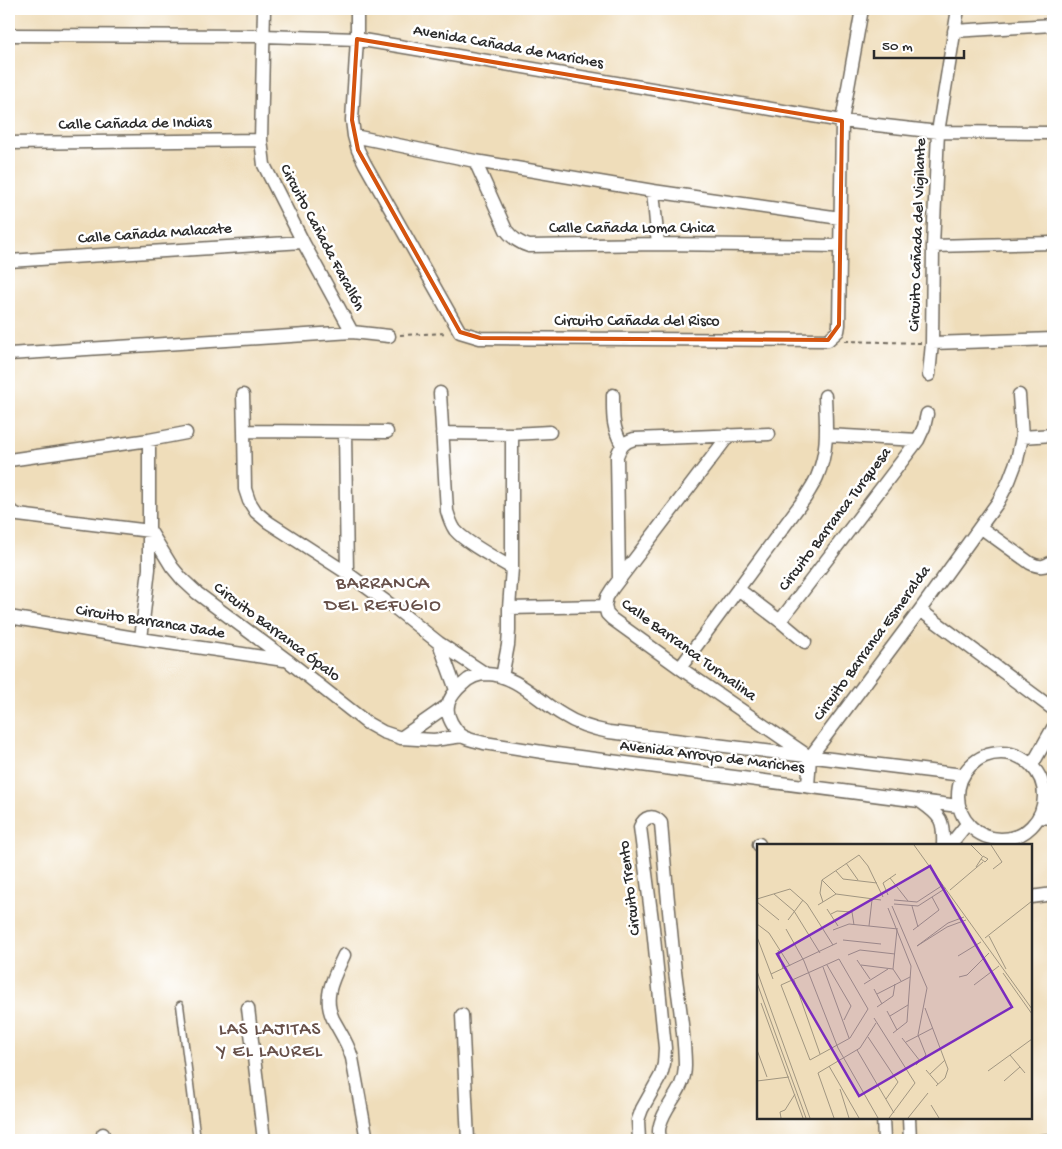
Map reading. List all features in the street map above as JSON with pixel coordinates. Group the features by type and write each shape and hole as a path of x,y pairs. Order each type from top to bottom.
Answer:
{"street":[{"name":"Circuito Cañada Farallón","path":"264,9 261,140 264,164 352,332"},
{"path":"357,9 352,120 358,150 460,332"},
{"path":"828,340 838,331 840,326 842,121 859,9"},
{"name":"Circuito Cañada del Vigilante","path":"958,9 938,132 933,246 932,343 1053,339"},
{"path":"954,31 1053,25"},
{"name":"Avenida Cañada de Mariches","path":"9,35 263,36 357,39 842,121 938,132 1053,132"},
{"name":"Calle Cañada Loma Chica","path":"354,136 475,161 840,218"},
{"name":"Calle Cañada de Indias","path":"9,143 261,140"},
{"name":"Calle Cañada Loma Chica","path":"475,161 506,230 512,238 529,246 658,244 840,246"},
{"path":"653,190 658,244"},
{"name":"Calle Cañada Malacate","path":"9,261 304,242"},
{"path":"933,246 1053,243"},
{"name":"Circuito Cañada Farallón","path":"9,354 352,332 389,336"},
{"name":"Circuito Cañada del Risco","path":"460,332 480,338 828,340"},
{"path":"929,375 932,343"},
{"path":"440,392 447,512 450,521 463,538 512,568"},
{"path":"613,395 613,420 616,433 622,445"},
{"name":"Circuito Barranca Esmeralda","path":"810,757 998,502 1017,460 1022,437 1019,395"},
{"path":"242,396 245,489 249,502 256,512 268,522 346,573 395,608 439,643 486,674"},
{"path":"680,668 817,479 824,460 827,435 825,396"},
{"name":"Circuito Barranca Turquesa","path":"780,621 918,440 927,414"},
{"path":"244,431 387,432"},
{"path":"345,432 346,573"},
{"path":"442,433 512,434 550,432"},
{"path":"9,460 186,433"},
{"path":"502,677 508,645 512,568 512,434"},
{"path":"619,579 617,456 622,445 634,439 769,434"},
{"path":"605,606 607,597 619,579 728,435"},
{"name":"Circuito Barranca Turquesa","path":"827,435 918,440"},
{"path":"1022,437 1053,435"},
{"path":"141,639 150,569 149,440"},
{"path":"9,510 18,515 150,531"},
{"path":"980,527 1038,567 1047,566 1053,561"},
{"name":"Circuito Barranca Ópalo","path":"150,531 172,567 197,593 367,723 383,732 401,738 434,740 463,736"},
{"path":"150,569 172,567"},
{"path":"738,589 805,642"},
{"name":"Calle Barranca Turmalina","path":"509,608 605,606 607,614 612,619 810,757"},
{"path":"920,610 1053,709"},
{"name":"Circuito Barranca Jade","path":"9,617 286,660"},
{"path":"439,643 456,690"},
{"path":"401,738 448,705 456,690 466,681 475,676 486,674"},
{"name":"Avenida Arroyo de Mariches","path":"486,674 502,677 518,684 562,715 592,728 609,732 963,775"},
{"path":"448,705 449,717 454,727 463,736"},
{"path":"1032,765 1053,728"},
{"name":"Avenida Arroyo de Mariches","path":"463,736 473,741 549,753 958,806"},
{"path":"995,753 1008,753 1021,757 1032,765 1048,784 1039,818 1029,829 1016,837 984,841 967,824 958,806 958,790 963,775 971,765 982,757 995,753"},
{"path":"808,786 810,757"},
{"path":"918,801 934,811 941,821 944,831 943,844"},
{"name":"Circuito Trento","path":"639,1140 638,1120 661,1075 665,1048 653,928 640,828 646,818 652,816 661,823 670,927 684,1046 684,1076 659,1126 660,1140"},
{"path":"1039,818 1053,818"},
{"path":"951,844 967,824"},
{"path":"1032,897 1053,894"},
{"path":"653,928 670,927"},
{"path":"344,955 333,980 329,994 329,1007 333,1019 350,1048 367,1140"},
{"path":"248,1008 264,1140"},
{"path":"462,1015 468,1140"},
{"path":"665,1048 684,1046"},
{"path":"652,1090 673,1100"},
{"path":"883,1119 884,1140"},
{"path":"909,1119 910,1140"}],"lane":[{"path":"180,1005 197,1140"},
{"path":"1024,1140 1053,1137"}],"path":[{"path":"389,336 460,332"},
{"path":"828,340 932,343"}],"highlighted area":[{"path":"357,39 842,121 839,325 828,340 480,338 460,332 358,150 352,120"}],"district":[{"name":"BARRANCA DEL REFUGIO","path":"383,595"},
{"name":"LAS LAJITAS Y EL LAUREL","path":"270,1041"}]}
